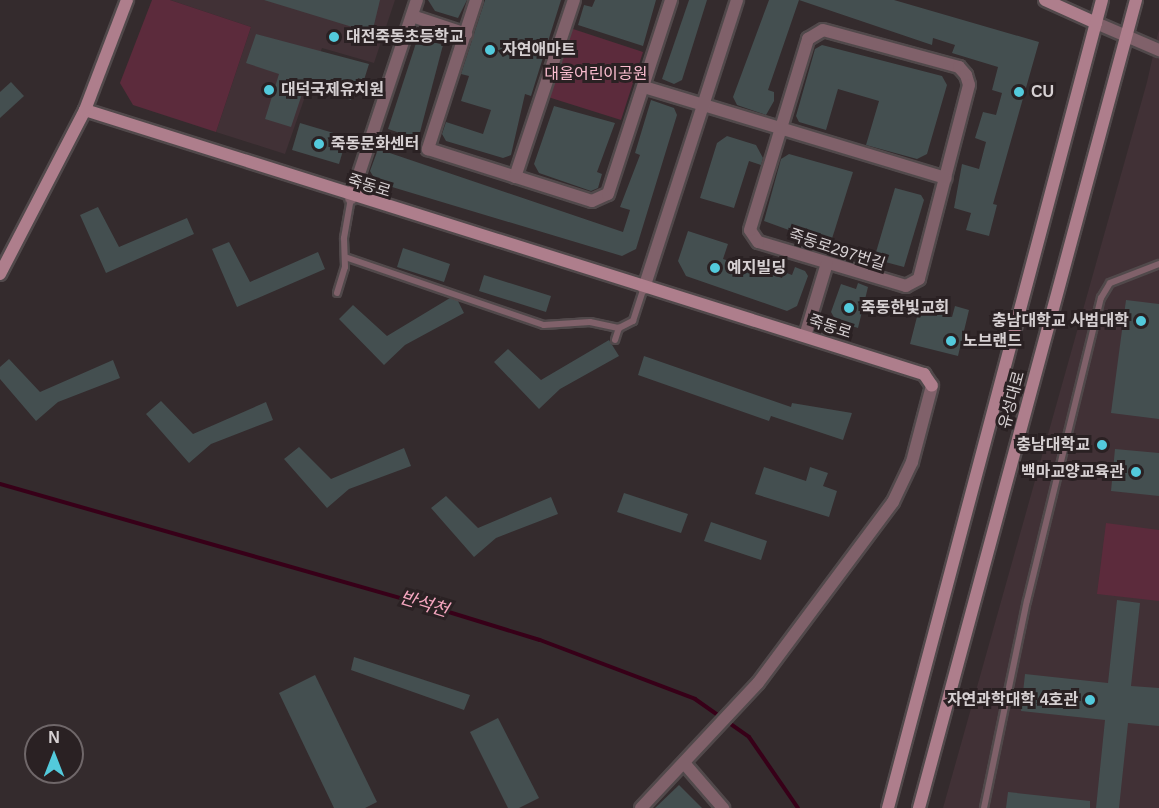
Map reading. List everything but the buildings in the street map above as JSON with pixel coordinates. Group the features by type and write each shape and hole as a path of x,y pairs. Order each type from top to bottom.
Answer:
{"main road":[{"path":"0,274 85,110 127,0"},
{"path":"1044,0 1096,23"},
{"name":"유성대로","path":"888,808 1102,0"},
{"name":"유성대로","path":"919,808 1136,0"},
{"name":"죽동로","path":"85,110 351,198 924,374 932,386"}],"street":[{"path":"351,198 417,0"},
{"path":"476,0 428,149 592,201 608,194 671,0"},
{"path":"515,177 574,0"},
{"path":"644,288 737,0"},
{"path":"412,16 466,34"},
{"path":"1096,23 1126,38 1159,50"},
{"name":"죽동로297번길","path":"814,32 959,68 969,85 915,283 897,286 758,242 750,230 779,131 814,32"},
{"path":"644,87 779,131 945,178"},
{"path":"805,336 827,263"},
{"path":"641,808 748,693 893,502 912,462 932,386"},
{"path":"684,763 723,808"}],"lane":[{"path":"337,293 345,257 351,198"},
{"path":"345,257 544,325 590,322 619,328 633,321 644,288"},
{"path":"984,808 1027,601 1101,298 1110,284 1159,264"},
{"path":"615,340 619,328"}],"shaded area":[{"path":"170,0 395,0 374,63 322,48 285,154 216,132 251,27"},
{"name":"충남대학교","path":"1159,29 1159,808 943,808 1147,82"}],"green space":[{"path":"152,0 170,0 251,27 216,132 133,105 120,83"},
{"name":"대울어린이공원","path":"570,28 643,52 621,120 548,97"},
{"path":"1106,523 1159,530 1159,601 1097,594"}],"waterway":[{"name":"반석천","path":"0,484 426,605 540,640 695,699 749,737 798,808"}],"place":[{"name":"대전죽동초등학교","path":"334,37"},
{"name":"자연애마트","path":"490,50"},
{"name":"대덕국제유치원","path":"269,90"},
{"name":"CU","path":"1019,92"},
{"name":"죽동문화센터","path":"319,144"},
{"name":"예지빌딩","path":"715,268"},
{"name":"죽동한빛교회","path":"849,308"},
{"name":"충남대학교 사범대학","path":"1141,321"},
{"name":"노브랜드","path":"951,341"},
{"name":"충남대학교","path":"1102,445"},
{"name":"백마교양교육관","path":"1136,472"},
{"name":"자연과학대학 4호관","path":"1090,700"}]}
